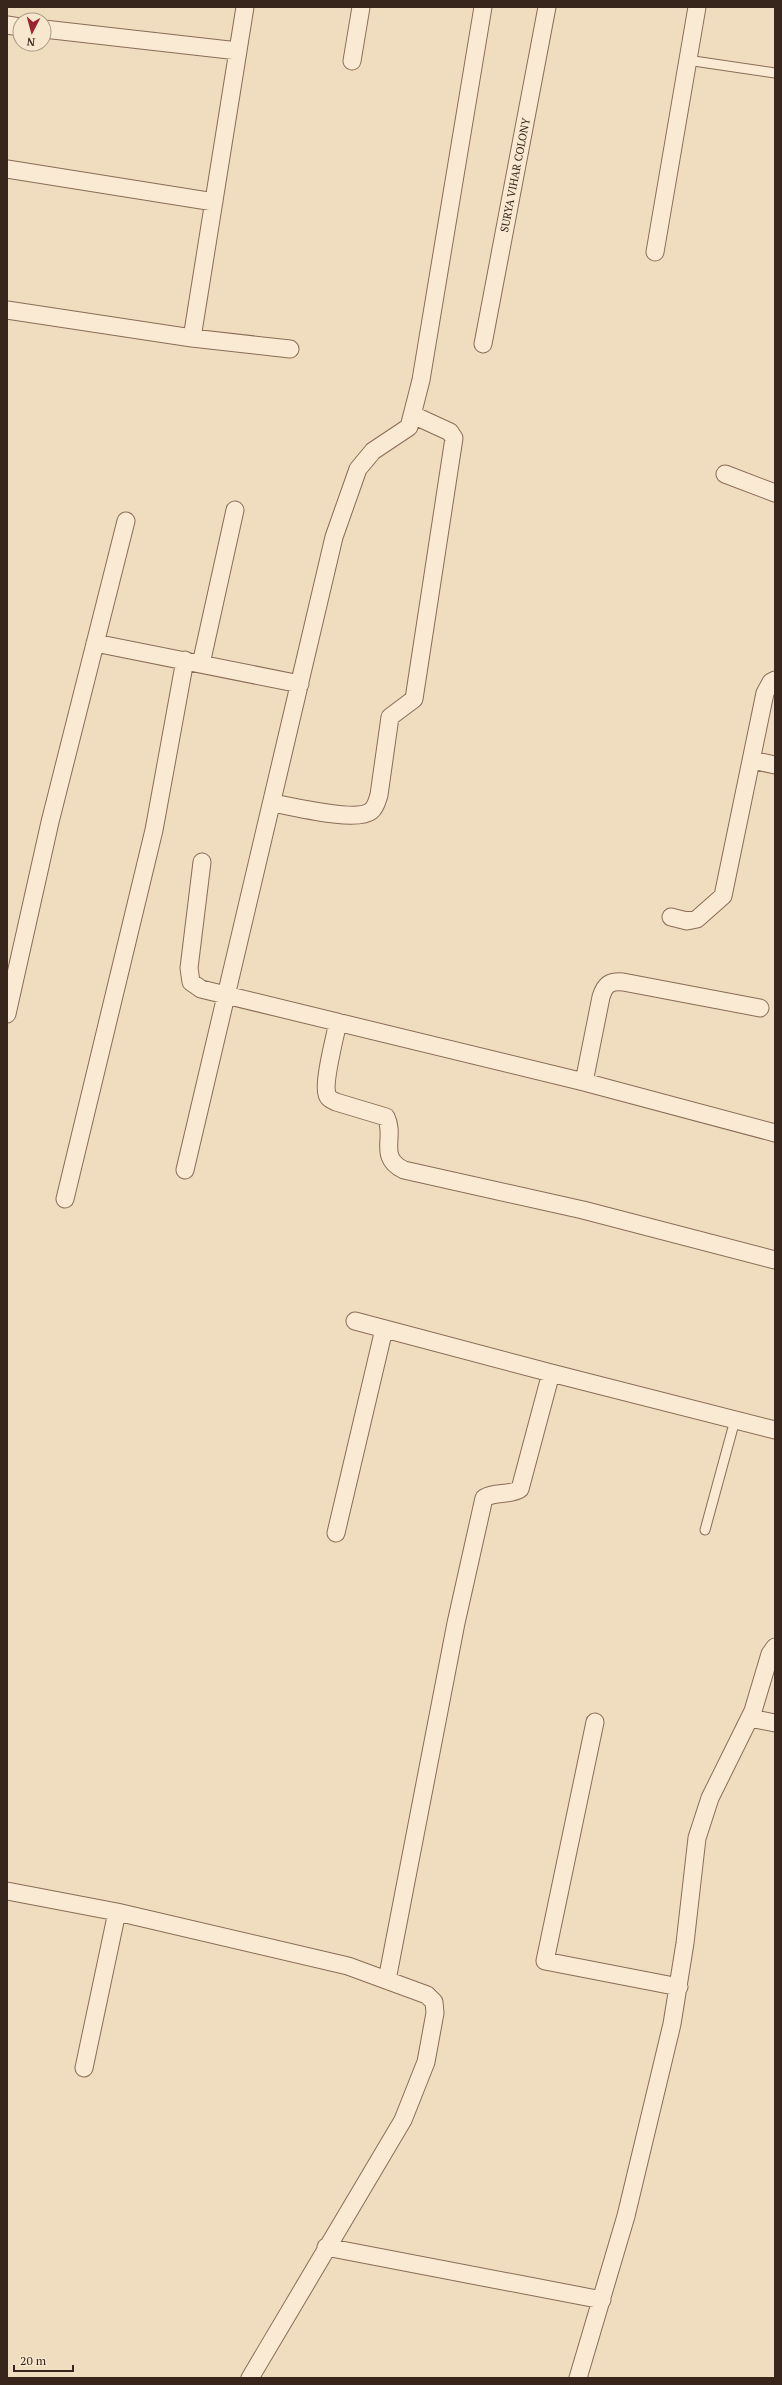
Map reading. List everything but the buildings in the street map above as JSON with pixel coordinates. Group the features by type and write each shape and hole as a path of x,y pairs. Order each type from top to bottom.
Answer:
{"street":[{"path":"192,338 245,7"},
{"path":"352,61 361,7"},
{"path":"185,1170 334,536 349,490 364,460 373,451 404,432 413,415 422,380 483,7"},
{"name":"SURYA VIHAR COLONY","path":"483,344 547,7"},
{"path":"655,252 697,7"},
{"path":"52,30 238,51"},
{"path":"7,168 214,202"},
{"path":"7,310 192,338 290,349"},
{"path":"272,803 349,815 370,812 376,805 379,795 390,717 414,700 454,438 450,432 413,415"},
{"path":"725,474 775,493"},
{"path":"65,1200 193,662 235,510"},
{"path":"7,1014 50,822 126,521"},
{"path":"95,642 300,684"},
{"path":"671,917 687,921 697,919 723,896 765,693 771,682 775,680"},
{"path":"752,760 775,765"},
{"path":"202,862 189,976 194,986 584,1082 775,1134"},
{"path":"584,1082 601,997 606,985 610,982 623,982 760,1008"},
{"path":"338,1022 327,1080 327,1095 330,1099 336,1102 386,1117 389,1128 389,1154 391,1161 396,1166 404,1170 583,1210 775,1260"},
{"path":"355,1321 551,1374 775,1430"},
{"path":"336,1533 384,1329"},
{"path":"387,1980 456,1623 484,1498 492,1494 512,1494 520,1489 551,1374"},
{"path":"578,2378 602,2300 639,2164 679,1987 697,1838 710,1798 750,1718 770,1654 775,1647"},
{"path":"750,1718 775,1723"},
{"path":"595,1722 545,1961 679,1987"},
{"path":"7,1891 117,1912 348,1966 427,1995 434,2002 435,2013 426,2062 403,2120 326,2247 250,2378"},
{"path":"84,2068 117,1912"},
{"path":"326,2247 602,2300"}],"lane":[{"path":"688,60 775,73"},
{"path":"705,1530 735,1420"}]}
